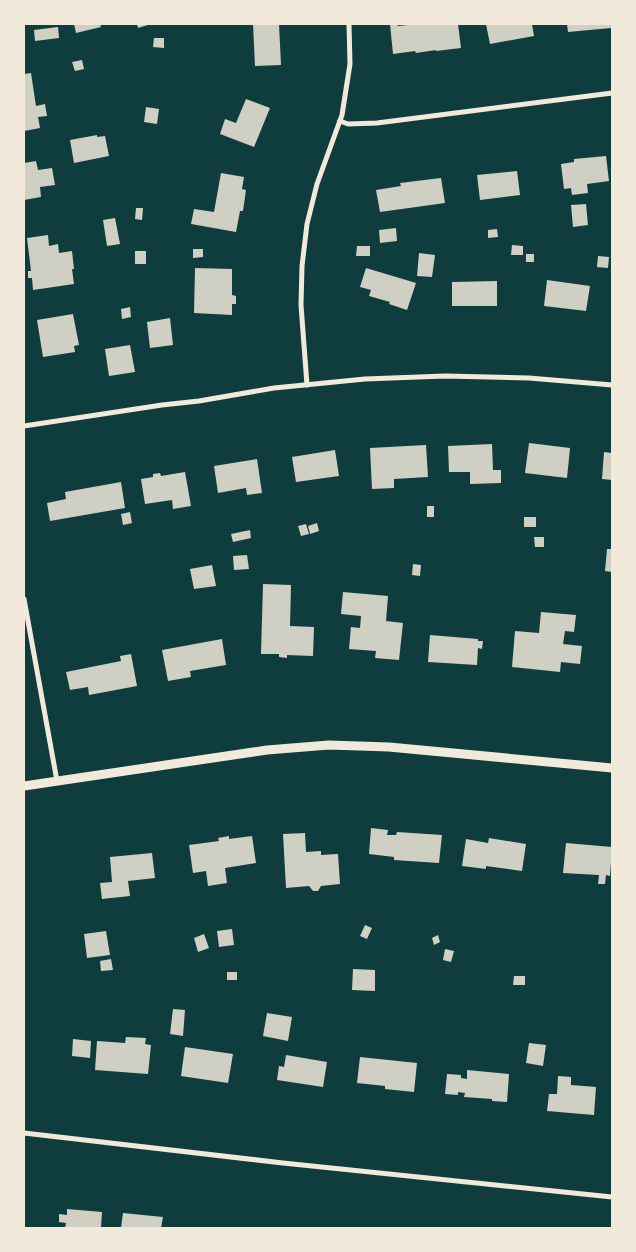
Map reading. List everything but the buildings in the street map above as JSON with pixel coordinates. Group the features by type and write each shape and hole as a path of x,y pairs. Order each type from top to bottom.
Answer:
{"street":[{"path":"306,385 301,305 302,266 307,224 317,184 340,121 350,64 349,24"},
{"path":"340,121 348,124 377,123 612,92"},
{"path":"24,426 306,385 365,380 446,376 529,378 612,385"},
{"path":"24,598 57,781"},
{"path":"24,786 267,750 329,745 389,747 612,768"},
{"path":"24,1133 283,1163 612,1197"}]}
